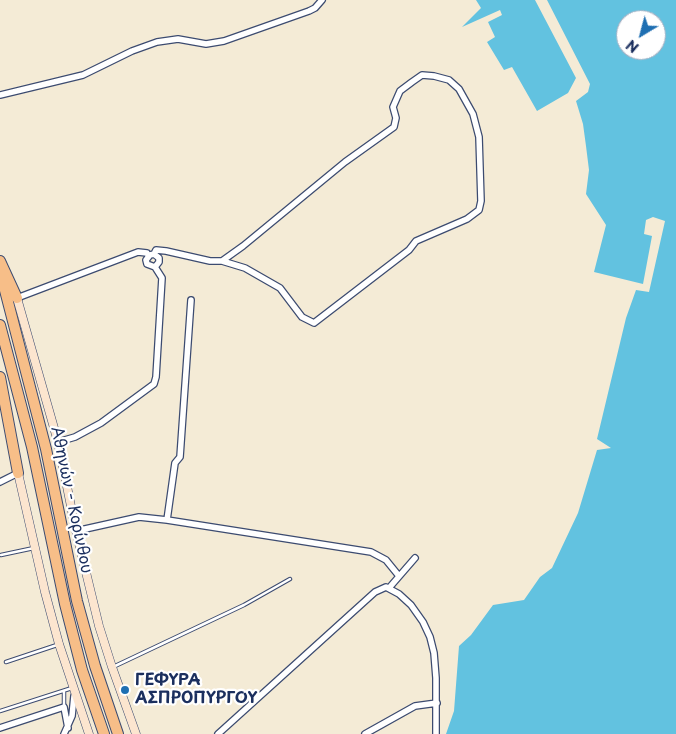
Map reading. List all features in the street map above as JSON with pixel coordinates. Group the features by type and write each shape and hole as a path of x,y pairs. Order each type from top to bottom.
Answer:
{"highway":[{"path":"0,261 17,298"},
{"name":"Αθηνών - Κορίνθου","path":"0,271 46,449 77,601 95,666 118,734"},
{"path":"0,329 0,346"},
{"name":"Αθηνών - Κορίνθου","path":"0,329 30,439 65,604 82,670 104,734"},
{"path":"0,377 18,473"}],"main road":[{"path":"17,298 58,442 76,531 99,626 136,734"},
{"path":"18,473 34,548 59,644 89,734"}],"street":[{"path":"0,95 83,75 132,51 157,42 178,39 206,44 224,41 308,11 315,8 322,0"},
{"path":"17,298 138,252 166,251 210,261 222,261 245,268 280,288 302,317 314,324 409,250 416,241 468,219 479,210 481,201 479,137 473,114 459,88 449,80 434,76 422,76 412,82 400,91 393,107 396,118 394,127 345,162 250,241 222,261"},
{"path":"58,442 75,437 101,424 154,384 162,278 154,267 147,264 146,260 151,253"},
{"path":"151,253 159,258 154,267"},
{"path":"167,520 175,464 180,457 191,300"},
{"path":"0,482 18,473"},
{"path":"76,531 139,517 167,520 371,552 386,560 400,576"},
{"path":"389,588 415,558"},
{"path":"218,734 375,592 384,587 400,595 408,603 422,620 429,635 434,656 437,703 436,734"},
{"path":"64,734 73,712 74,691"},
{"path":"365,734 415,706 437,703"},
{"path":"0,728 64,707 68,728"}],"lane":[{"path":"1,556 34,548"},
{"path":"112,668 244,605 290,579"},
{"path":"6,662 59,644"},
{"path":"64,691 64,707"},
{"path":"0,711 64,691 74,691"}],"water":[{"path":"476,0 535,0 576,78 568,93 537,111 512,67 504,70 487,42 495,37 488,22 502,15 500,10 462,27 481,8"},
{"path":"547,0 676,0 676,734 446,734 454,711 459,646 471,635 493,605 524,600 540,577 552,568 578,513 597,450 611,448 597,439 626,318 636,290 649,292 665,221 653,217 646,220 644,234 652,236 643,284 594,272 606,225 586,194 589,170 583,124 576,101 588,92 590,84"}],"place":[{"name":"ΓΕΦΥΡΑ ΑΣΠΡΟΠΥΡΓΟΥ","path":"125,690"}]}
